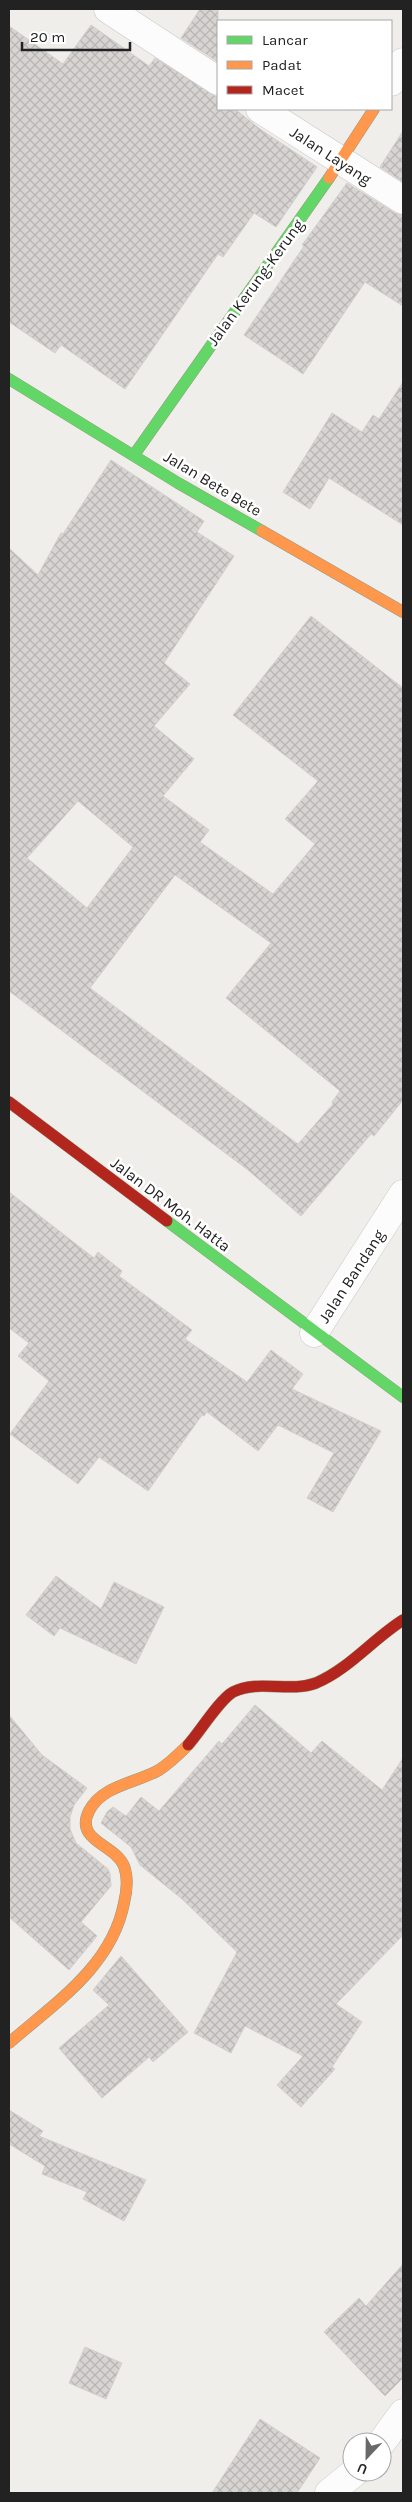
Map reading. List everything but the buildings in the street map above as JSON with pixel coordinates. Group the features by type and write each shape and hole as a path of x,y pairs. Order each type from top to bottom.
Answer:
{"main road":[{"name":"Jalan Kerung-Kerung","path":"134,454 165,407 341,162 373,110"},
{"name":"Jalan Bete Bete","path":"9,378 196,493 403,612"},
{"name":"Jalan DR Moh. Hatta","path":"9,1102 314,1333 403,1397"},
{"path":"9,2043 96,1964 112,1942 125,1898 127,1879 121,1860 101,1846 86,1828 87,1818 96,1804 111,1789 147,1777 164,1767 178,1755 231,1693 242,1687 294,1688 315,1683 335,1672 403,1620"}],"street":[{"path":"108,9 217,80"},
{"path":"392,80 403,62"},
{"name":"Jalan Layang","path":"262,110 403,200"},
{"name":"Jalan Bandang","path":"314,1333 403,1194"},
{"path":"389,2432 403,2413"},
{"path":"329,2493 343,2482"}],"traffic: fast":[{"path":"134,455 329,178"},
{"path":"9,379 178,483 262,531"},
{"path":"167,1221 403,1397"}],"traffic: slow":[{"path":"329,178 373,110"},
{"path":"262,531 403,612"},
{"path":"9,2043 79,1982 107,1946 118,1925 126,1894 127,1879 124,1866 113,1852 91,1836 87,1829 86,1821 89,1811 102,1795 159,1770 188,1745"}],"traffic: jam":[{"path":"9,1102 167,1221"},
{"path":"188,1745 216,1709 233,1692 243,1688 263,1686 295,1687 316,1683 339,1670 403,1620"}]}
